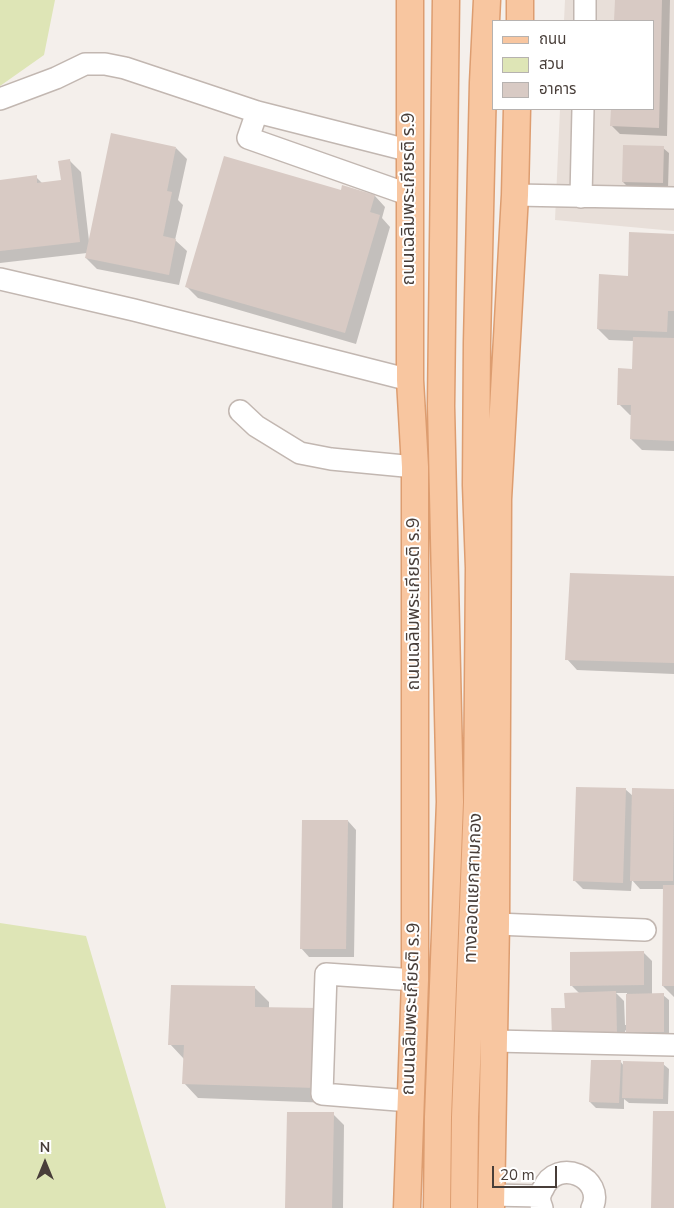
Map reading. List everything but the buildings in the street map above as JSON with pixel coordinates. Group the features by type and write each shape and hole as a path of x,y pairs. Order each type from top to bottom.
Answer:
{"main road":[{"name":"ถนนเฉลิมพระเกียรติ ร.9","path":"407,1208 415,980 416,467 410,380 410,0"},
{"name":"ถนนเฉลิมพระเกียรติ ร.9","path":"445,569 442,406 446,0"},
{"path":"487,0 483,83 477,342 476,485 479,568 497,789"},
{"path":"520,0 520,20"},
{"path":"491,1202 496,924 498,499 515,195 517,110"},
{"name":"ทางลอดแยกสามกอง","path":"464,1208 465,1117 477,802 479,568"},
{"path":"415,788 445,569"},
{"name":"ทางลอดแยกสามกอง","path":"436,1208 450,802 445,569"}],"street":[{"path":"585,0 585,20"},
{"path":"0,99 56,78 85,64 104,64 125,68 258,112 411,151"},
{"path":"581,197 583,110"},
{"path":"258,112 248,138 410,195"},
{"path":"515,195 674,198"},
{"path":"0,279 134,310 410,380"},
{"path":"240,411 256,426 300,452 331,459 416,467"},
{"path":"496,924 645,930"},
{"path":"410,1101 322,1094 326,974 415,980"},
{"path":"494,1041 674,1045"},
{"path":"491,1202 541,1202 545,1182 556,1174 570,1172 583,1177 592,1188 595,1202 592,1208"}],"shaded area":[{"path":"565,0 674,0 674,231 555,220 560,110 654,110 654,20 564,20"}],"green space":[{"path":"0,0 55,0 44,55 0,86"},
{"path":"0,923 86,936 166,1208 0,1208"}]}
